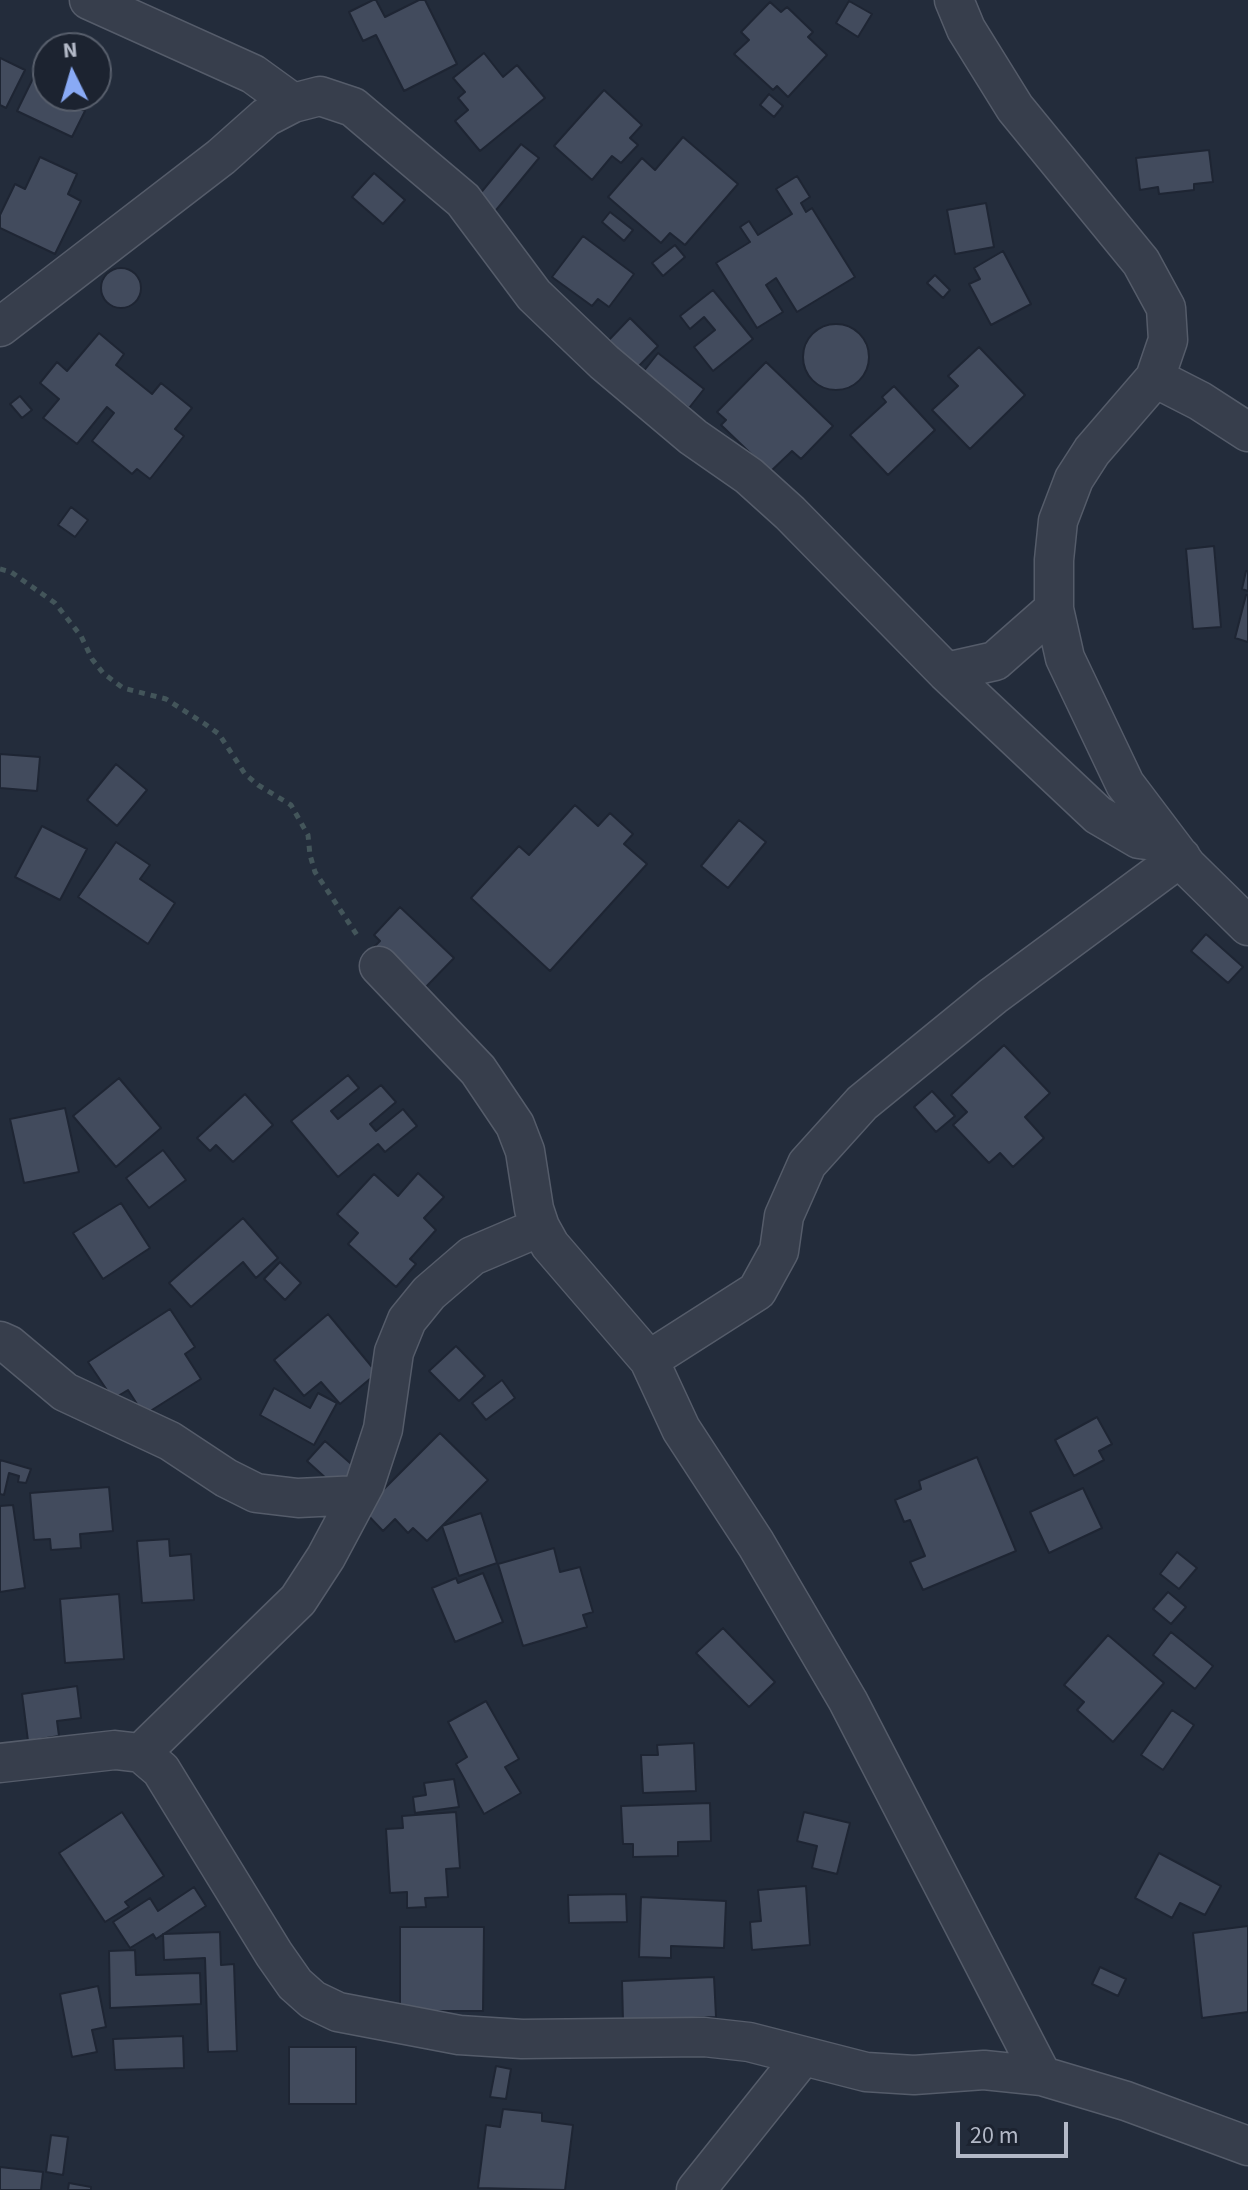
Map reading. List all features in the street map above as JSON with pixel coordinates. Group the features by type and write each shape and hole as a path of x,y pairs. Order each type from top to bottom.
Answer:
{"street":[{"path":"89,0 253,74 293,103"},
{"path":"954,0 966,29 1015,108 1141,262 1166,308 1168,340 1155,378 1092,451 1074,479 1058,521 1054,609 1065,658 1125,784 1175,850 1248,926"},
{"path":"0,327 221,157 266,117 293,103 320,96 353,107 463,200 544,305 615,372 693,437 749,476 790,513 946,672 1098,815 1139,839 1175,850"},
{"path":"1155,378 1200,401 1248,432"},
{"path":"946,672 995,661 1054,609"},
{"path":"649,1360 757,1291 779,1251 784,1216 807,1164 862,1103 1175,850"},
{"path":"379,966 478,1070 515,1125 525,1151 534,1209 540,1227 550,1245 649,1360 681,1429 756,1544 848,1701 1042,2076"},
{"path":"141,1753 298,1600 326,1557 359,1495 383,1429 394,1352 407,1320 429,1293 472,1256 540,1227"},
{"path":"0,1341 9,1345 65,1392 170,1441 226,1478 256,1493 298,1498 359,1495"},
{"path":"0,1763 115,1750 141,1753 161,1770 295,1984 313,2000 338,2012 459,2035 522,2039 704,2037 749,2042 866,2072 914,2075 984,2070 1042,2076 1126,2101 1248,2146"},
{"path":"696,2190 803,2056"}],"path":[{"path":"0,569 11,572 55,603 81,636 103,673 123,688 174,703 205,724 219,734 245,774 291,805 308,835 315,872 379,966"}],"building":[{"path":"376,0 385,17 425,0 457,64 404,91 376,35 363,41 349,12"},
{"path":"849,1 872,14 858,37 836,23"},
{"path":"770,2 781,12 787,7 813,32 808,37 827,55 788,97 777,86 773,90 734,54 749,40 741,32"},
{"path":"484,53 503,77 517,65 545,98 480,151 455,121 468,110 458,98 465,92 453,78"},
{"path":"0,58 25,70 6,108 0,105"},
{"path":"32,80 32,112 84,112 72,137 17,111"},
{"path":"604,90 642,125 630,138 638,145 621,163 612,156 592,180 554,146"},
{"path":"769,94 783,106 774,117 760,105"},
{"path":"683,137 738,184 685,245 670,233 661,243 608,197 642,158 655,170"},
{"path":"521,144 539,158 492,215 474,201"},
{"path":"1209,150 1213,182 1194,184 1194,190 1159,194 1158,187 1140,190 1136,158"},
{"path":"40,157 77,174 68,194 81,201 55,254 0,228 0,215 15,184 25,189"},
{"path":"374,173 405,200 383,224 352,197"},
{"path":"797,176 810,197 801,203 806,212 812,208 855,277 797,312 776,278 766,285 783,312 757,328 716,263 750,242 740,227 749,221 758,235 792,214 776,189"},
{"path":"986,203 994,247 955,254 947,210"},
{"path":"610,212 633,230 624,241 602,222"},
{"path":"583,236 634,274 609,307 598,299 592,306 552,277"},
{"path":"675,245 685,257 663,276 652,263"},
{"path":"1003,251 1031,304 991,325 969,284 980,279 974,268"},
{"path":"121,268 135,274 141,288 135,302 121,308 107,302 101,288 107,274"},
{"path":"935,275 950,290 943,298 927,283"},
{"path":"713,290 753,339 713,371 694,347 715,330 704,317 690,329 680,316"},
{"path":"630,318 658,346 636,369 608,341"},
{"path":"836,324 859,334 869,357 859,380 836,390 813,380 803,357 813,334"},
{"path":"99,333 124,354 116,365 152,394 161,383 192,408 175,429 184,436 150,479 137,469 132,474 92,441 114,413 107,407 77,444 43,418 59,399 40,383 57,362 67,371"},
{"path":"979,347 1025,395 970,449 932,410 958,386 948,376"},
{"path":"658,353 704,389 689,408 643,372"},
{"path":"766,362 833,426 801,459 792,451 770,472 721,425 726,420 717,412"},
{"path":"894,386 935,430 888,475 850,435 886,402 882,397"},
{"path":"20,396 32,410 22,418 10,404"},
{"path":"71,507 88,520 75,537 58,525"},
{"path":"1214,546 1221,627 1193,629 1186,549"},
{"path":"1248,571 1248,591 1242,589"},
{"path":"1248,595 1248,642 1235,638"},
{"path":"0,754 40,757 37,791 0,788"},
{"path":"116,764 147,790 117,826 87,800"},
{"path":"575,805 598,826 610,813 633,834 624,844 647,864 550,971 471,898 519,846 529,855"},
{"path":"739,820 766,842 728,888 701,866"},
{"path":"42,826 87,849 60,900 15,877"},
{"path":"116,842 150,865 140,879 175,903 148,944 78,897"},
{"path":"400,907 454,958 421,992 374,947 380,941 374,935"},
{"path":"1206,934 1243,967 1228,983 1191,951"},
{"path":"1004,1045 1050,1093 1025,1117 1044,1138 1013,1167 1000,1153 989,1163 953,1125 967,1112 951,1095"},
{"path":"348,1075 359,1088 331,1111 338,1119 381,1085 396,1102 370,1124 376,1131 403,1109 417,1126 385,1152 378,1144 338,1177 291,1121"},
{"path":"119,1078 161,1128 116,1167 73,1116"},
{"path":"932,1091 955,1116 936,1132 914,1107"},
{"path":"245,1094 273,1125 233,1162 216,1145 210,1151 197,1138"},
{"path":"65,1108 79,1172 24,1183 10,1119"},
{"path":"163,1150 186,1180 149,1208 126,1178"},
{"path":"418,1173 444,1197 424,1218 436,1230 410,1259 416,1264 396,1287 348,1244 358,1233 337,1214 374,1174 398,1196"},
{"path":"121,1203 150,1248 103,1279 73,1233"},
{"path":"243,1218 278,1258 256,1278 243,1262 191,1307 169,1283"},
{"path":"280,1262 301,1283 285,1300 264,1279"},
{"path":"170,1309 195,1347 185,1354 201,1379 144,1415 128,1390 113,1399 88,1362"},
{"path":"328,1314 377,1373 340,1404 321,1382 304,1396 274,1360"},
{"path":"456,1346 485,1376 459,1401 429,1371"},
{"path":"502,1380 515,1398 486,1420 472,1403"},
{"path":"274,1388 310,1408 318,1393 337,1403 314,1445 260,1415"},
{"path":"1097,1417 1112,1444 1099,1451 1104,1460 1074,1476 1055,1440"},
{"path":"440,1433 488,1480 427,1541 413,1528 408,1533 395,1519 383,1531 363,1510"},
{"path":"325,1441 357,1469 339,1490 307,1461"},
{"path":"977,1457 1016,1551 923,1590 910,1562 925,1556 910,1520 904,1522 895,1500 921,1489 919,1481"},
{"path":"0,1460 31,1469 26,1483 18,1482 19,1476 9,1473 4,1495 0,1494"},
{"path":"109,1487 113,1531 80,1534 81,1548 51,1550 50,1539 34,1540 30,1493"},
{"path":"1083,1488 1102,1528 1049,1553 1030,1512"},
{"path":"13,1505 25,1588 0,1592 0,1506"},
{"path":"481,1513 497,1563 459,1576 442,1526"},
{"path":"169,1539 170,1556 191,1554 194,1600 142,1603 137,1541"},
{"path":"554,1548 560,1572 580,1567 593,1612 583,1615 587,1627 523,1646 498,1564"},
{"path":"1177,1552 1197,1568 1179,1589 1160,1574"},
{"path":"483,1573 503,1622 455,1642 432,1588 456,1578 458,1583"},
{"path":"1168,1592 1186,1607 1171,1624 1153,1609"},
{"path":"119,1594 124,1659 65,1663 60,1599"},
{"path":"723,1628 775,1682 749,1707 696,1653"},
{"path":"1171,1632 1213,1666 1195,1689 1153,1655"},
{"path":"1108,1635 1164,1683 1113,1742 1077,1710 1084,1702 1064,1685"},
{"path":"77,1686 81,1718 57,1721 59,1736 28,1741 22,1694"},
{"path":"486,1701 519,1759 505,1767 521,1793 484,1814 456,1764 467,1757 448,1722"},
{"path":"1172,1710 1194,1725 1163,1770 1141,1755"},
{"path":"694,1743 696,1791 643,1793 641,1755 658,1755 657,1745"},
{"path":"454,1779 459,1807 415,1813 413,1797 426,1795 424,1783"},
{"path":"710,1803 711,1841 678,1842 678,1856 633,1857 633,1844 623,1844 621,1806"},
{"path":"122,1812 164,1876 125,1902 129,1907 105,1922 59,1853"},
{"path":"456,1812 460,1868 446,1869 448,1897 425,1898 426,1907 407,1908 407,1892 390,1893 386,1829 403,1828 402,1816"},
{"path":"804,1812 850,1823 837,1874 812,1868 817,1846 797,1841"},
{"path":"1159,1853 1221,1886 1205,1915 1180,1903 1172,1918 1135,1898"},
{"path":"806,1886 810,1945 752,1950 750,1922 761,1921 758,1890"},
{"path":"194,1887 206,1906 156,1939 153,1934 130,1948 113,1922 150,1898 158,1911"},
{"path":"626,1894 627,1922 569,1923 568,1895"},
{"path":"641,1897 726,1901 724,1948 671,1946 671,1958 639,1957"},
{"path":"1248,1926 1248,2012 1202,2018 1193,1933"},
{"path":"400,1927 484,1927 483,2011 400,2011"},
{"path":"220,1932 221,1965 234,1964 237,2051 208,2052 205,1958 164,1960 163,1934"},
{"path":"135,1950 136,1975 200,1973 201,2004 110,2008 109,1951"},
{"path":"1100,1967 1126,1979 1118,1996 1092,1984"},
{"path":"714,1977 716,2017 623,2021 622,1981"},
{"path":"98,1986 106,2027 92,2030 97,2052 72,2057 60,1994"},
{"path":"183,2036 184,2068 115,2070 113,2039"},
{"path":"289,2047 356,2047 356,2104 289,2104"},
{"path":"496,2066 511,2069 506,2099 490,2097"},
{"path":"503,2109 542,2113 542,2121 573,2125 565,2190 478,2188 486,2125 500,2127"},
{"path":"51,2135 68,2137 63,2175 46,2172"},
{"path":"0,2167 43,2172 41,2190 0,2190"},
{"path":"69,2183 91,2187 91,2190 68,2190"}]}
